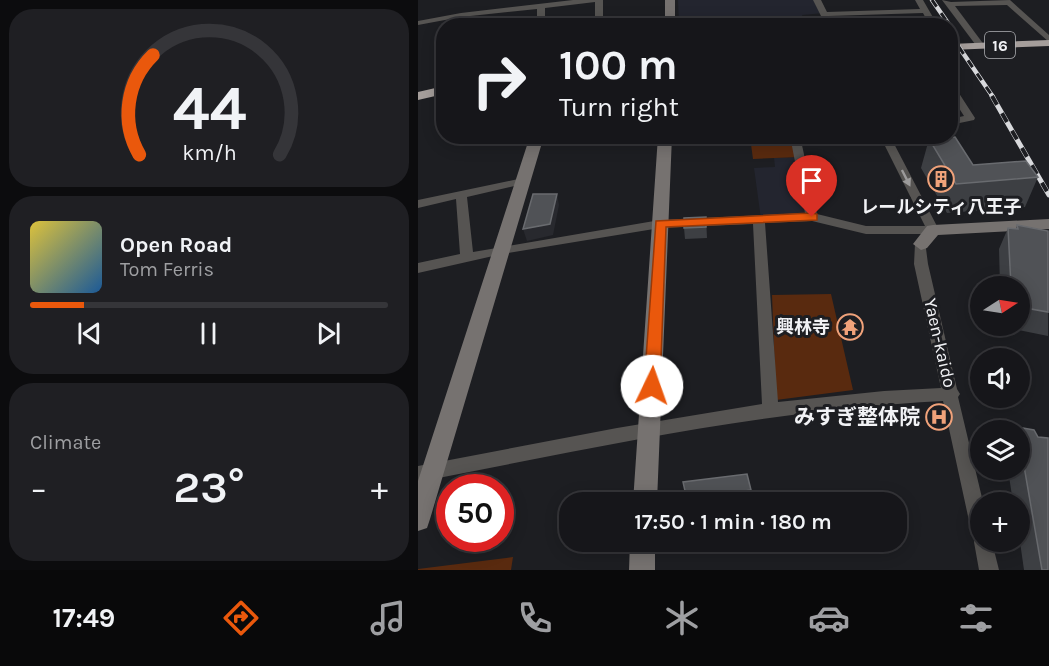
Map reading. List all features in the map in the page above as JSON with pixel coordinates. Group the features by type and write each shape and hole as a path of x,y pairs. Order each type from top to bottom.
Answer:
{"highway":[{"name":"16","path":"958,47 1048,42"},
{"path":"418,96 436,92"}],"street":[{"path":"485,0 491,12"},
{"path":"463,18 491,12 593,0"},
{"path":"599,0 599,18"},
{"path":"670,0 670,18"},
{"path":"817,0 826,18"},
{"path":"919,0 930,18"},
{"path":"948,2 1008,1 1048,42"},
{"path":"948,2 981,46"},
{"path":"541,6 541,18"},
{"path":"824,14 926,10"},
{"path":"418,23 436,22"},
{"path":"958,99 970,118 958,120"},
{"path":"418,519 426,472 502,250 535,144"},
{"path":"646,492 665,144"},
{"path":"797,144 812,217"},
{"path":"889,144 933,230"},
{"path":"418,204 523,181"},
{"path":"461,194 467,258"},
{"path":"418,268 502,250 660,224 812,217 866,230 933,230 1040,224"},
{"path":"759,219 770,408"},
{"name":"Yaen-kaido","path":"933,230 921,244 921,264 972,492"},
{"path":"426,472 770,408 893,395 952,394"},
{"path":"642,570 643,552"},
{"path":"985,552 989,570"}],"shaded area":[{"path":"678,0 817,0 824,13 802,15 803,18 679,18"},
{"path":"751,144 797,144 800,157 753,159"},
{"path":"800,157 812,217 761,219 754,168 775,167 774,158"},
{"path":"831,294 853,390 776,400 772,295"},
{"path":"513,557 511,570 418,570 418,569"}],"building":[{"path":"958,142 973,165 1026,161 1038,177 956,184 932,144 958,144"},
{"path":"533,194 557,194 550,224 523,229"},
{"path":"706,217 706,227 684,228 684,218"},
{"path":"1017,225 1048,231 1048,312 1030,309 1030,276 1010,276 1008,228 1018,229"},
{"path":"1030,429 1034,430 1038,437 1048,438 1048,570 1042,570 1026,480 1030,480"},
{"path":"747,474 751,490 685,492 683,482"}],"railway":[{"path":"932,0 944,18"},
{"path":"958,46 993,97"},
{"path":"992,96 1049,195"}],"place":[{"name":"レールシティ八王子","path":"941,179"},
{"name":"興林寺","path":"850,327"},
{"name":"みすぎ整体院","path":"939,417"}],"route":[{"path":"652,386 660,224 812,217"}]}
